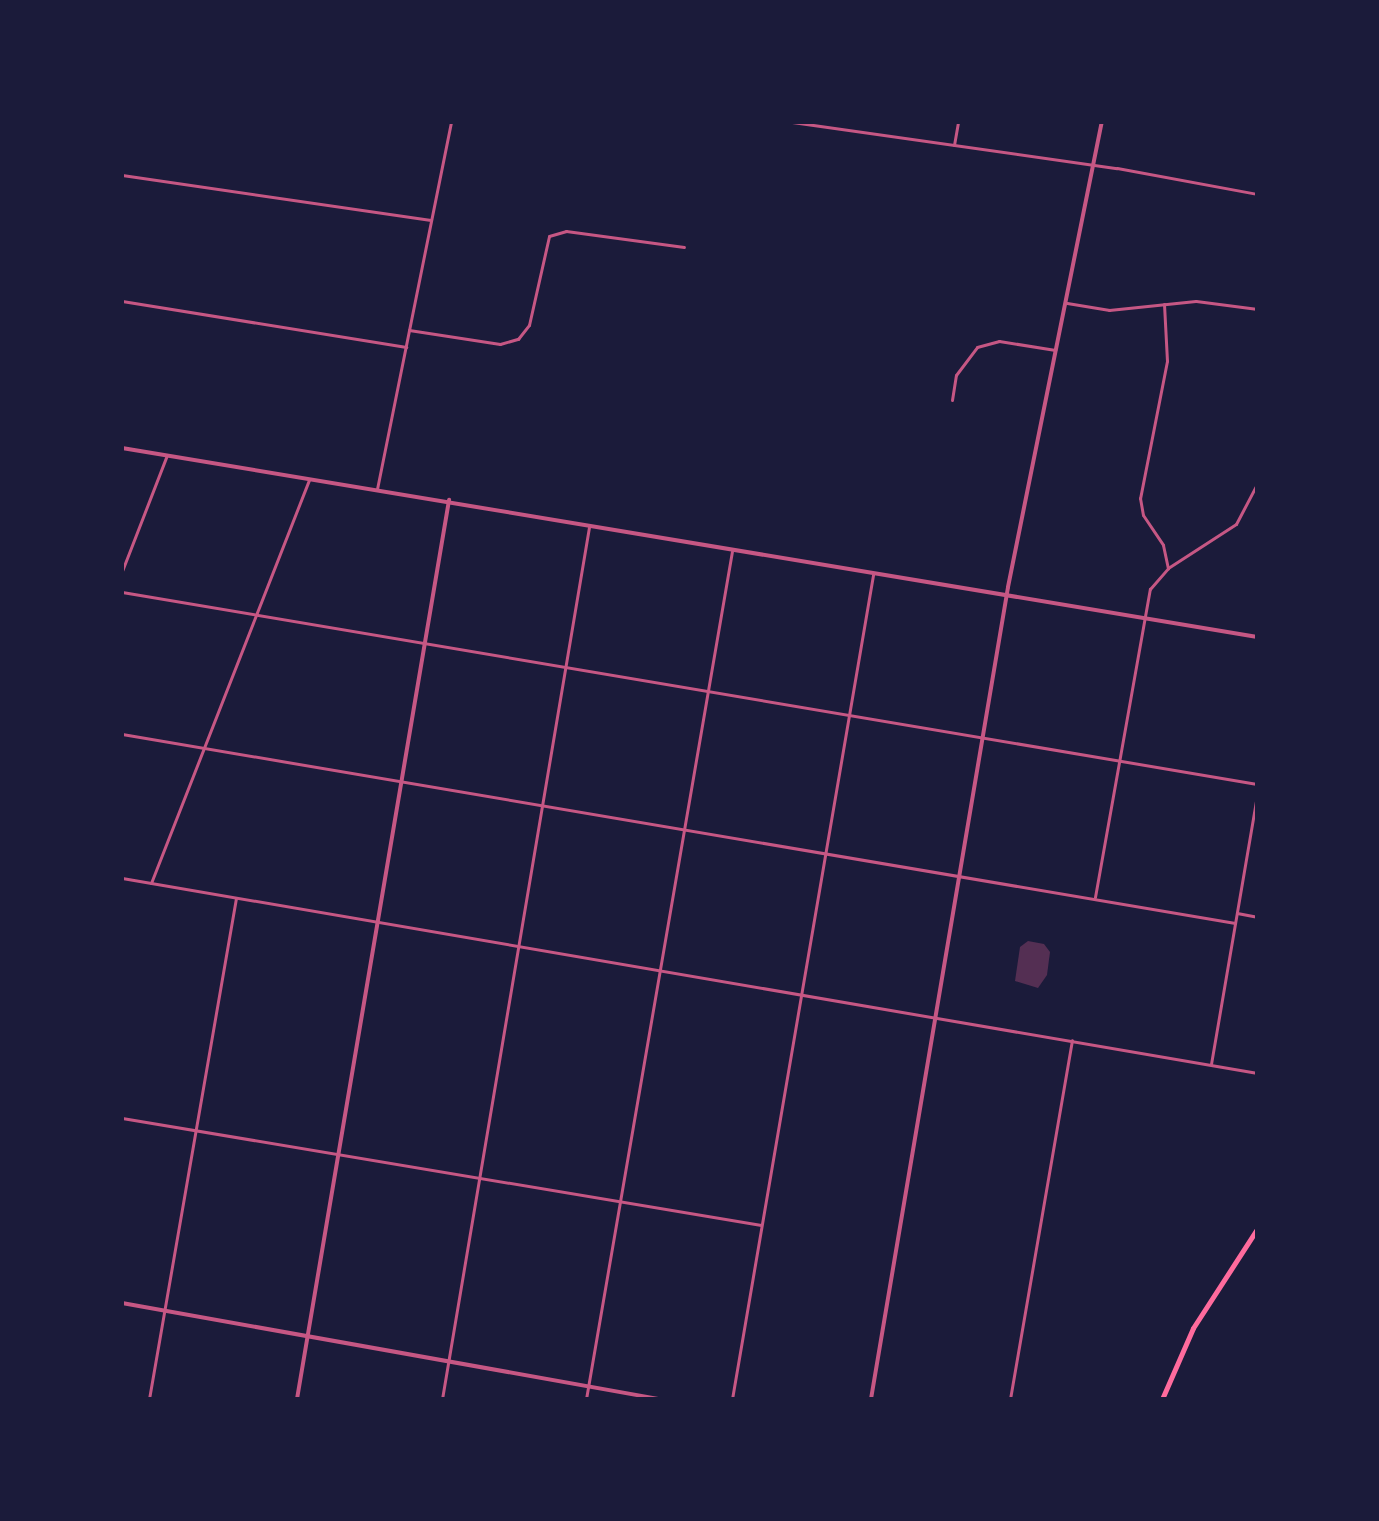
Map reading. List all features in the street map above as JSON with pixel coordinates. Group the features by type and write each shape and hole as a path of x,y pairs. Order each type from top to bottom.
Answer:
{"main road":[{"path":"1162,1399 1193,1328 1257,1229"}],"street":[{"path":"377,489 451,122"},
{"path":"792,122 1093,166 1257,194"},
{"path":"954,145 958,122"},
{"path":"871,1399 1007,595 1102,122"},
{"path":"122,175 431,221"},
{"path":"409,330 500,344 518,339 529,325 549,236 566,231 684,247"},
{"path":"122,301 406,347"},
{"path":"1065,303 1109,310 1212,301 1257,309"},
{"path":"1164,304 1167,361 1140,498 1143,515 1163,545 1168,568"},
{"path":"952,400 956,375 977,347 999,341 1055,350"},
{"path":"122,448 449,500 1257,637"},
{"path":"122,571 167,455"},
{"path":"151,883 310,478"},
{"path":"1095,899 1150,589 1168,568 1236,524 1257,484"},
{"path":"297,1399 305,1336 449,500"},
{"path":"442,1399 590,525"},
{"path":"586,1399 732,549"},
{"path":"732,1399 874,573"},
{"path":"122,592 1257,784"},
{"path":"122,734 1235,923"},
{"path":"1211,1064 1257,796"},
{"path":"122,878 1257,1073"},
{"path":"149,1399 237,897"},
{"path":"1237,913 1257,917"},
{"path":"1010,1399 1072,1040"},
{"path":"122,1118 761,1225"},
{"path":"122,1303 659,1399"}],"building":[{"path":"1028,941 1044,944 1050,952 1047,975 1038,988 1015,981 1020,947"}]}
